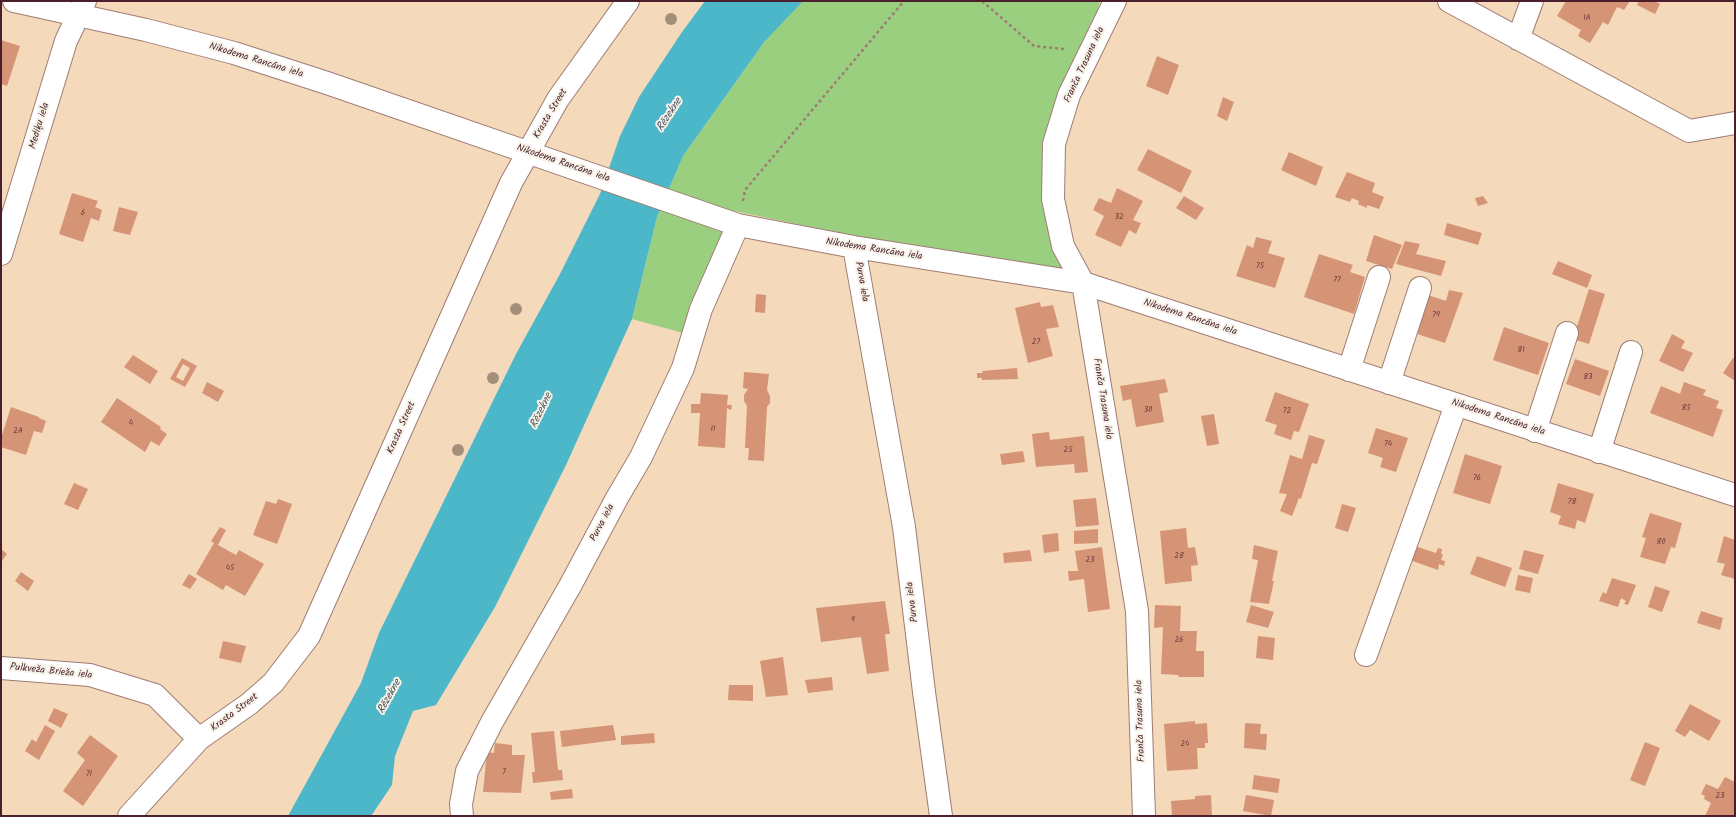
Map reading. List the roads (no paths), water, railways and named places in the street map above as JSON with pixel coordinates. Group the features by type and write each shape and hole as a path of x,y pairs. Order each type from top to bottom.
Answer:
{"street":[{"name":"Nikodema Rancāna iela","path":"14,1 81,8 146,30 234,53 327,83 738,225 854,247 1083,283 1735,495"},
{"name":"Krasta Street","path":"129,816 199,739 249,704 273,683 309,636 511,183 558,99 628,1"},
{"name":"Franča Trasuna iela","path":"1116,1 1069,95 1054,144 1053,199 1063,246 1083,283 1137,611 1144,816"},
{"path":"1449,1 1689,132 1735,123"},
{"path":"1518,39 1532,1"},
{"name":"Mediķu iela","path":"1,254 66,41 81,8"},
{"name":"Purva iela","path":"462,816 461,804 467,771 503,702 570,586 616,498 641,457 683,368 701,309 738,225"},
{"name":"Purva iela","path":"854,247 904,527 941,816"},
{"path":"1349,370 1379,277"},
{"path":"1389,383 1420,288"},
{"path":"1535,431 1567,333"},
{"path":"1599,452 1631,352"},
{"path":"1366,655 1456,405"},
{"name":"Pulkveža Brieža iela","path":"1,668 90,675 155,695 199,739"}],"water":[{"name":"Rēzekne","path":"705,1 803,1 765,41 683,156 657,217 632,319 566,465 495,607 436,705 413,711 395,756 392,785 371,816 288,816 361,683 379,633 516,354 560,274 600,194 620,136 639,97 682,32"}]}
